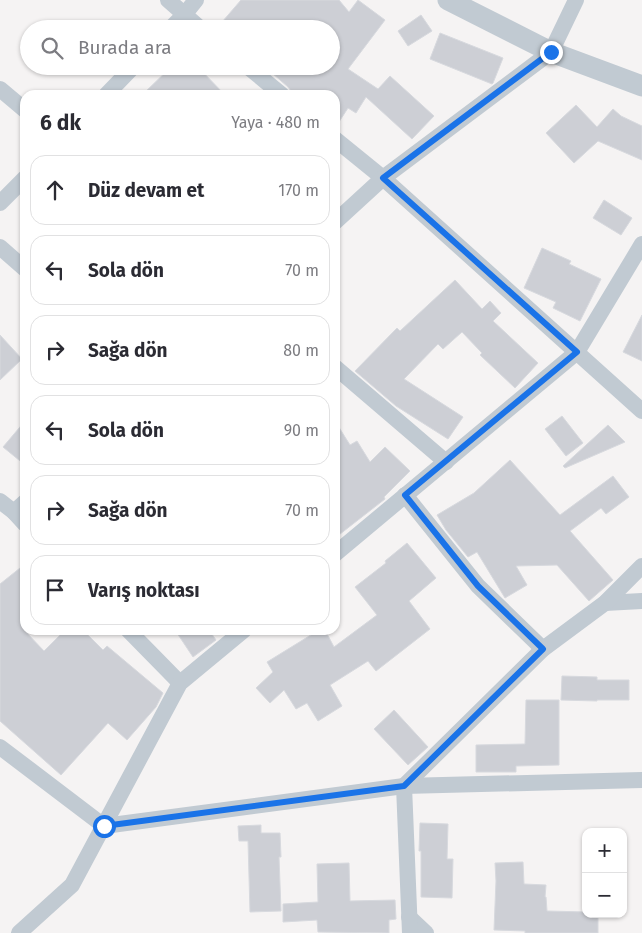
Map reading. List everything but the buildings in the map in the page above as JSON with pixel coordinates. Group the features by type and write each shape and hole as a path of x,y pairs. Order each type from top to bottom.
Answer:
{"street":[{"path":"168,0 190,20"},
{"path":"179,20 196,0"},
{"path":"448,0 551,52 642,86"},
{"path":"340,217 383,178 551,52 576,0"},
{"path":"111,90 125,75"},
{"path":"258,75 276,90"},
{"path":"0,89 20,106"},
{"path":"340,143 383,178 642,411"},
{"path":"0,203 20,183"},
{"path":"340,550 577,352 642,244"},
{"path":"0,247 20,265"},
{"path":"340,371 446,462"},
{"path":"405,495 478,586 543,649"},
{"path":"0,501 20,512"},
{"path":"426,933 409,925 404,786 543,649 605,603 642,566"},
{"path":"605,603 642,601"},
{"path":"133,635 180,683"},
{"path":"19,933 72,885 180,683 238,635"},
{"path":"0,747 104,826 404,786 642,780"}],"route":[{"path":"104,826 404,786 543,649 478,586 405,495 577,352 383,178 551,52"}]}
